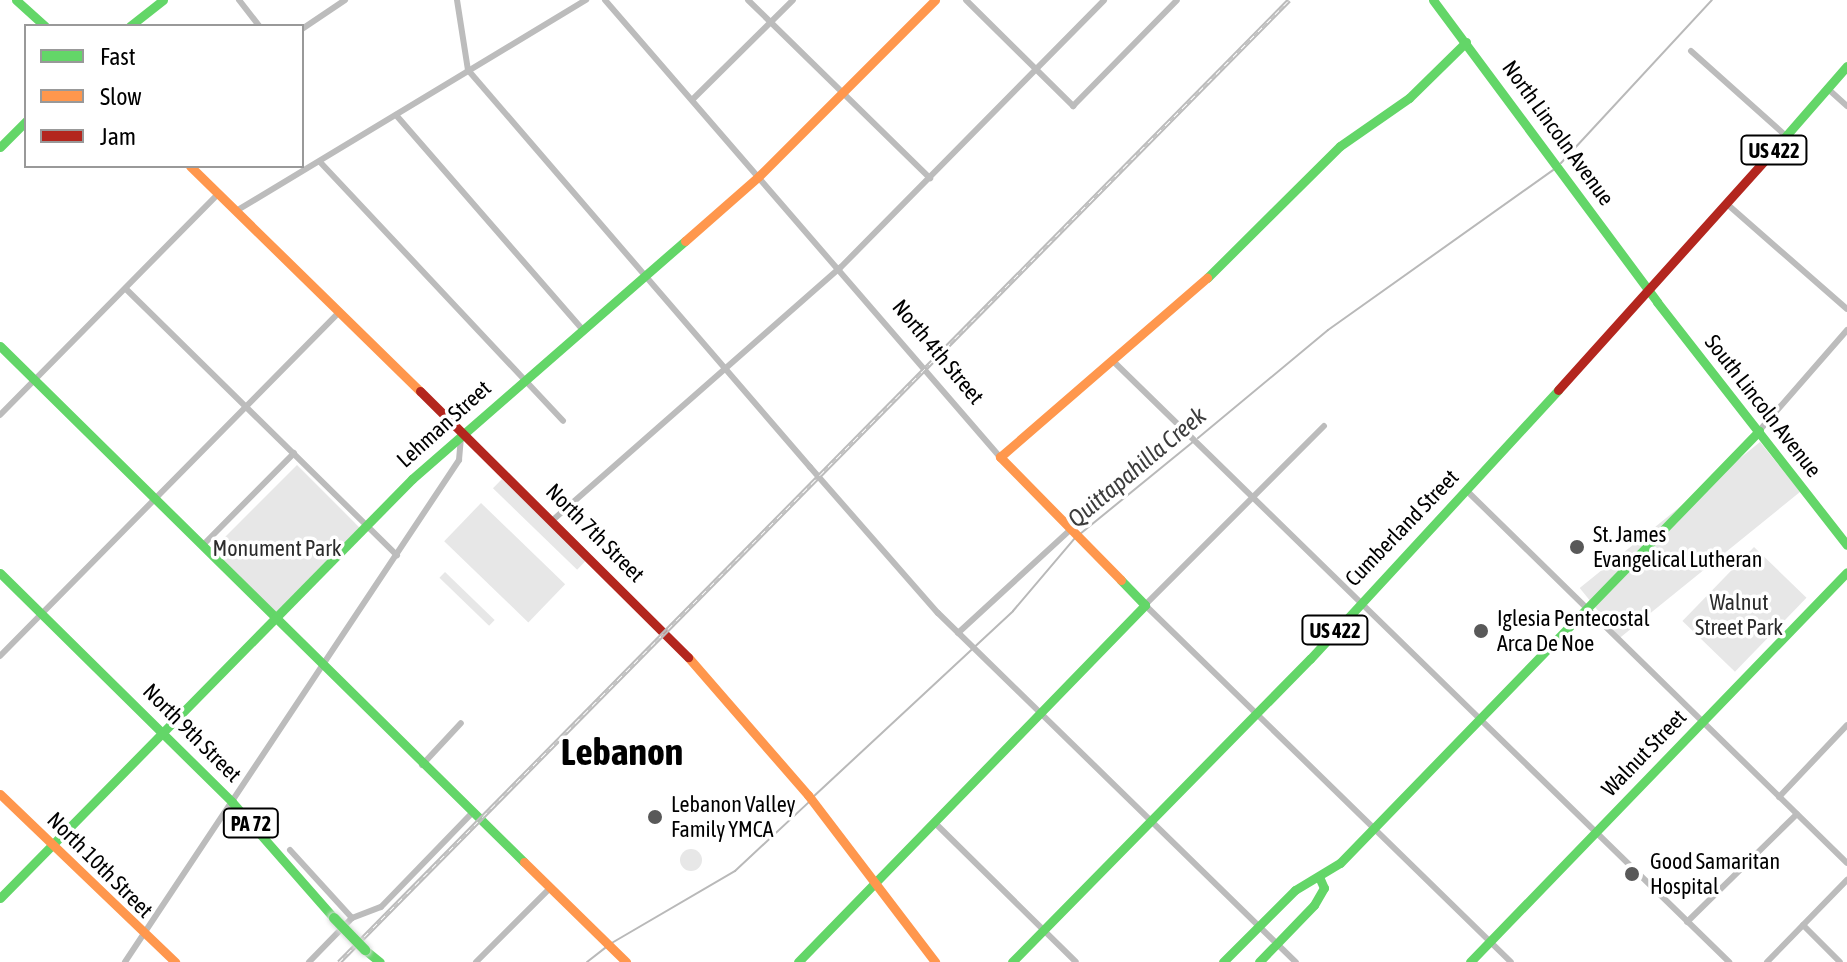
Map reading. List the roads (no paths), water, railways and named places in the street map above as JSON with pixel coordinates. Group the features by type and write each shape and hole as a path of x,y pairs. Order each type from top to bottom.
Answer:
{"main road":[{"path":"16,0 43,24"},
{"path":"133,24 163,0"},
{"name":"Lehman Street","path":"0,898 50,844 278,618 366,524 461,433 759,176 935,0"},
{"name":"North Lincoln Avenue","path":"1433,0 1650,290"},
{"path":"1000,457 1113,361 1340,146 1409,98 1466,42"},
{"name":"US 422","path":"1650,290 1847,66"},
{"path":"0,147 24,123"},
{"name":"North 7th Street","path":"192,168 461,433 554,519 666,632 808,795 935,962"},
{"name":"South Lincoln Avenue","path":"1650,290 1847,545"},
{"name":"Cumberland Street","path":"1012,962 1257,713 1650,290"},
{"path":"0,346 204,544 422,765 626,962"},
{"path":"1223,962 1295,890 1320,879 1374,827 1759,431"},
{"name":"North 4th Street","path":"1000,457 1145,605"},
{"name":"Walnut Street","path":"1470,962 1847,572"},
{"name":"North 9th Street","path":"0,573 232,802 334,918 380,962"},
{"path":"798,962 1145,605"},
{"name":"North 10th Street","path":"0,794 143,935 175,962"},
{"path":"1259,962 1320,897 1320,879"}],"street":[{"path":"239,0 257,24"},
{"path":"304,28 345,0"},
{"path":"457,0 468,70 724,368 958,633 1296,962"},
{"path":"236,212 586,0"},
{"name":"North 4th Street","path":"605,0 840,268 1000,457"},
{"path":"748,0 930,178"},
{"path":"692,100 793,0"},
{"path":"966,0 1073,106 1177,0"},
{"path":"554,519 840,268 1104,0"},
{"path":"1691,51 1786,136"},
{"path":"1827,88 1847,106"},
{"path":"396,115 582,329"},
{"path":"320,162 563,421"},
{"path":"0,415 218,194"},
{"path":"1727,204 1847,309"},
{"path":"126,289 397,555"},
{"path":"0,656 338,313"},
{"path":"1759,431 1847,330"},
{"path":"1113,361 1359,602 1482,717 1729,962"},
{"path":"1145,605 1324,426"},
{"path":"125,962 459,460 461,433"},
{"path":"204,544 294,453"},
{"path":"1466,490 1847,863"},
{"path":"958,633 1074,535"},
{"name":"North 4th Street","path":"1145,605 1511,962"},
{"path":"422,765 461,723"},
{"path":"1779,797 1847,725"},
{"path":"309,962 352,918 381,907 472,813"},
{"path":"1687,922 1797,814"},
{"path":"934,822 1076,962"},
{"path":"290,850 352,918"},
{"path":"1767,962 1847,880"},
{"path":"476,962 551,887"},
{"path":"1803,925 1840,962"}],"waterway":[{"name":"Quittapahilla Creek","path":"1561,163 1712,0"},
{"name":"Quittapahilla Creek","path":"1198,438 1328,330 1553,170"},
{"name":"Quittapahilla Creek","path":"1080,534 1193,442"},
{"name":"Quittapahilla Creek","path":"813,797 1013,611 1075,538"},
{"name":"Quittapahilla Creek","path":"610,944 735,871 809,802"},
{"name":"Quittapahilla Creek","path":"587,962 605,948"}],"railway":[{"path":"339,962 1289,0"}],"place":[{"name":"St. James Evangelical Lutheran","path":"1577,547"},
{"name":"Iglesia Pentecostal Arca De Noe","path":"1481,631"},
{"name":"Lebanon Valley Family YMCA","path":"655,817"},
{"name":"Good Samaritan Hospital","path":"1632,874"}],"district":[{"name":"Lebanon","path":"622,752"}],"park label":[{"name":"Monument Park","path":"277,549"},
{"name":"Walnut Street Park","path":"1739,614"}]}
